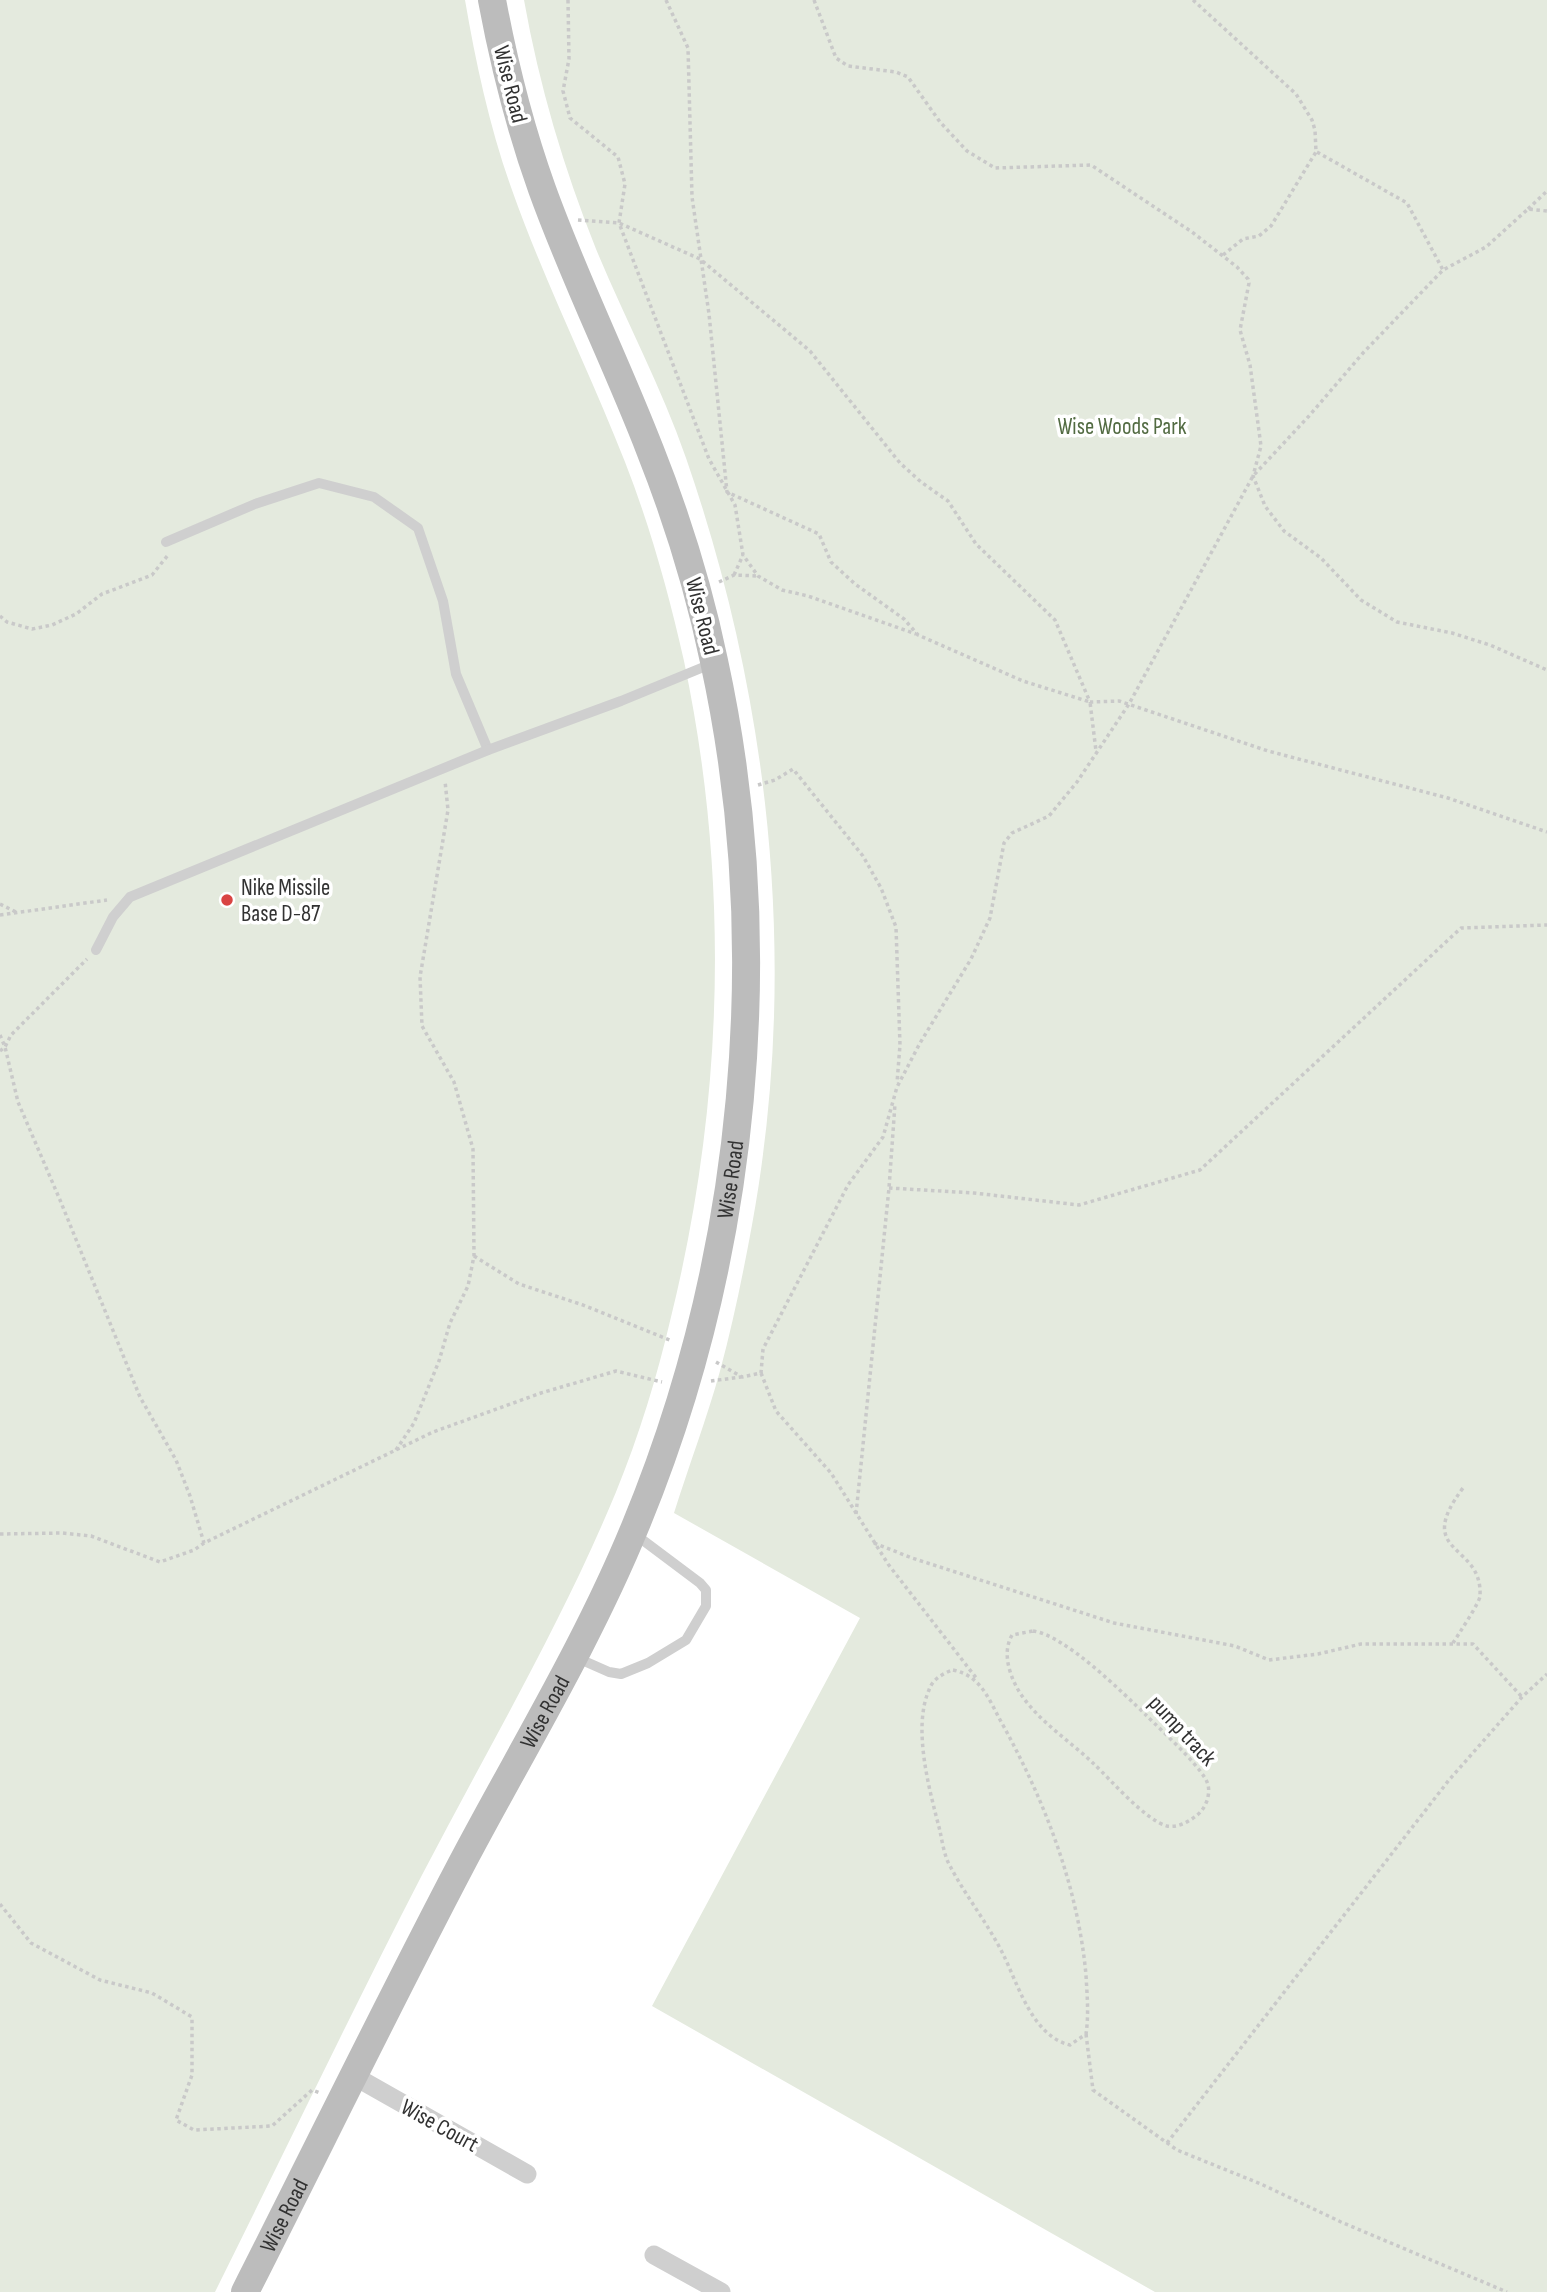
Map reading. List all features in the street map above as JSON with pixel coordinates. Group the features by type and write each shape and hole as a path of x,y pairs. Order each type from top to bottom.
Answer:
{"street":[{"name":"Wise Road","path":"245,2292 461,1865 573,1657 633,1533 658,1467 689,1367 723,1219 733,1150 746,983 745,918 736,790 715,663 698,592 651,453 553,219 531,155 511,90 492,0"},
{"name":"Wise Court","path":"348,2088 527,2174"},
{"path":"654,2255 720,2292"}],"lane":[{"path":"166,542 255,504 319,483 374,497 418,528 443,601 456,674 488,750"},
{"path":"96,950 113,917 130,897 488,750 715,663"},
{"path":"573,1657 609,1672 626,1673 686,1640 706,1606 706,1590 700,1583 633,1533"}],"path":[{"path":"568,0 569,59 563,91 570,118 618,157 625,184 619,223 709,459 735,505 743,555 758,576 782,590 808,596 918,635 1023,681 1090,702 1119,701 1268,751 1448,797 1547,832"},
{"path":"666,0 688,48 692,197 709,314 727,492"},
{"path":"814,0 836,58 848,66 896,72 908,77 940,122 967,151 995,168 1091,165 1192,232 1248,279 1249,287 1240,330 1250,365 1261,446 1253,476 1129,704 1077,782 1049,816 1012,833 1004,843 990,918 971,959 920,1043 897,1087 883,1137 848,1185 763,1349 761,1373 776,1411 831,1473 888,1564 978,1681 1013,1744 1059,1847 1083,1945 1089,2017 1086,2034 1093,2090 1177,2150 1507,2292"},
{"path":"1193,0 1296,94 1312,120 1316,152 1271,226 1258,236 1242,239 1223,256"},
{"path":"1316,152 1407,203 1443,270"},
{"path":"1253,476 1363,353 1443,270 1486,247 1547,191"},
{"path":"1528,209 1547,211"},
{"path":"553,219 619,223 700,259 810,351 900,463 948,501 976,544 1055,620 1090,702 1097,753"},
{"path":"1253,476 1265,506 1284,531 1321,558 1361,600 1397,622 1452,633 1490,645 1547,670"},
{"path":"727,492 819,534 831,562 855,584 904,619 918,635"},
{"path":"0,617 7,622 32,629 52,625 76,614 102,594 152,575 168,555 166,542"},
{"path":"734,575 743,555"},
{"path":"698,592 734,575 758,576"},
{"path":"396,1450 414,1423 439,1361 450,1323 468,1286 474,1256 473,1149 454,1082 422,1026 421,971 449,810 444,768"},
{"path":"736,790 775,780 793,769 863,856 881,888 896,928 900,1045 889,1188 856,1514"},
{"path":"0,915 130,897"},
{"path":"0,904 18,913"},
{"path":"889,1188 974,1193 1079,1205 1199,1170 1461,928 1547,925"},
{"path":"0,1051 11,1035 96,950"},
{"path":"0,1035 18,1102 139,1397 176,1460 204,1543"},
{"path":"474,1256 520,1283 668,1338 689,1367 708,1381 761,1373"},
{"path":"0,1534 62,1532 91,1536 157,1563 194,1550 433,1432 541,1393 616,1371 664,1382 689,1367 711,1359 742,1377"},
{"path":"1453,1643 1481,1599 1478,1574 1445,1537 1444,1524 1449,1506 1463,1488"},
{"path":"874,1544 912,1559 1114,1623 1235,1646 1269,1660 1318,1654 1360,1644 1472,1644 1522,1697"},
{"name":"pump track","path":"1033,1631 1044,1634 1072,1651 1119,1689 1166,1734 1205,1778 1208,1798 1205,1807 1186,1824 1162,1824 1141,1810 1093,1762 1040,1717 1017,1687 1008,1663 1007,1646 1012,1635 1019,1632 1033,1631"},
{"path":"978,1681 959,1671 948,1672 931,1685 925,1708 923,1747 933,1804 947,1859 1002,1952 1028,2006 1045,2030 1070,2045 1086,2034"},
{"path":"1167,2143 1449,1780 1522,1697 1547,1674"},
{"path":"0,1904 31,1943 100,1980 152,1993 191,2017 192,2075 176,2120 194,2130 272,2126 312,2090 348,2088"}],"green space":[{"path":"0,0 465,0 484,96 512,190 625,462 658,560 684,661 699,743 709,825 715,990 711,1072 702,1154 689,1236 671,1317 640,1428 616,1492 572,1590 396,1927 215,2292 0,2292"},
{"name":"Wise Woods Park","path":"524,0 1547,0 1547,2292 1155,2292 652,2006 860,1618 674,1513 715,1389 729,1335 752,1225 766,1129 773,1032 774,934 768,837 757,741 739,645 715,551 676,431 596,249 573,188 545,95"}],"place":[{"name":"Nike Missile Base D-87","path":"227,900"}]}
